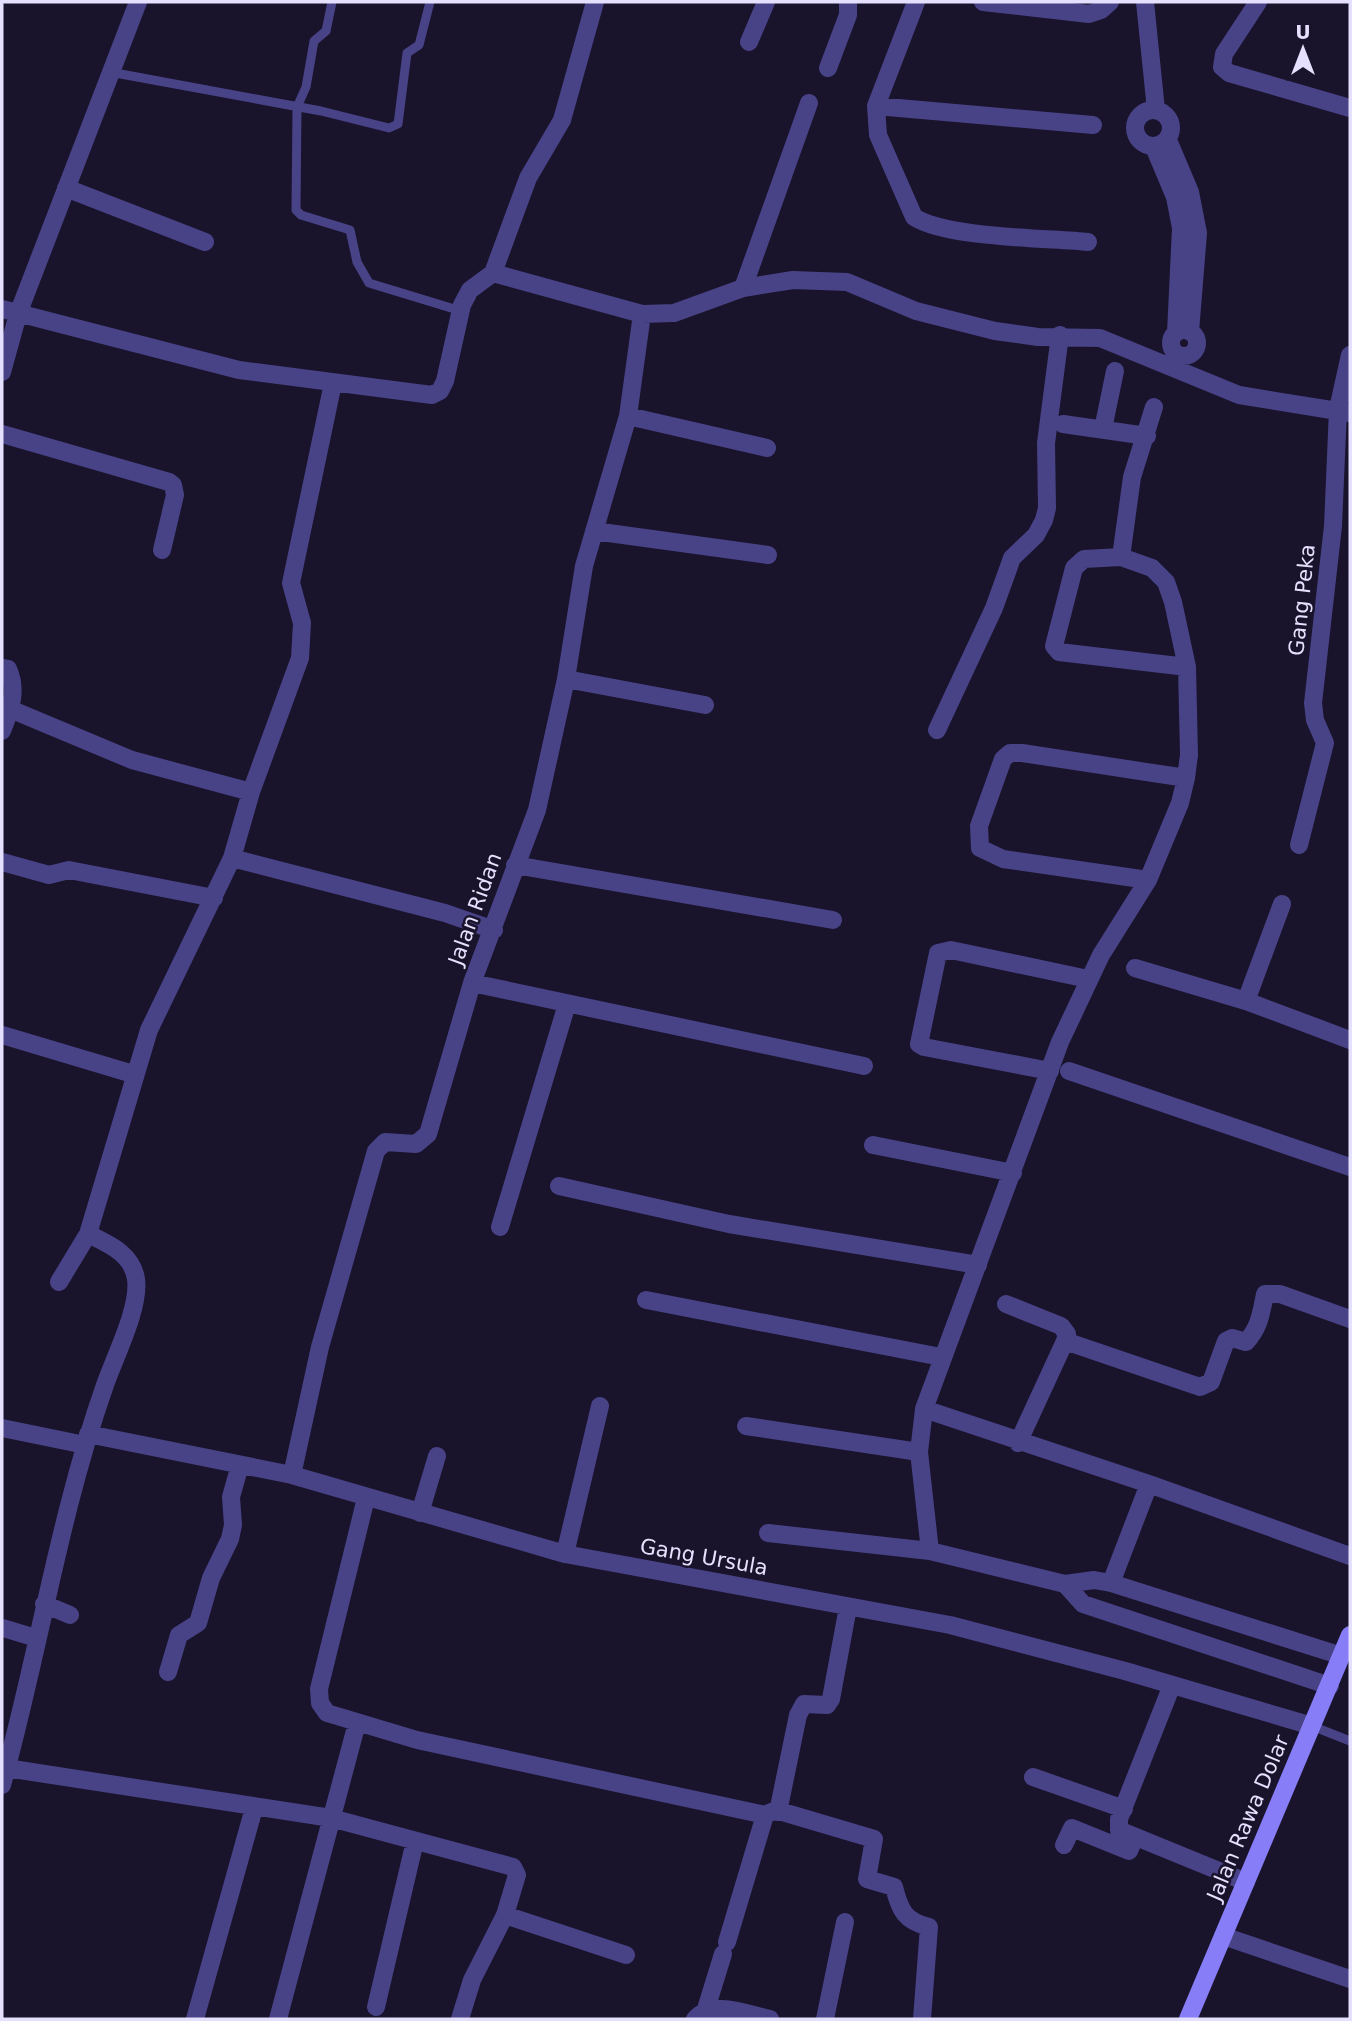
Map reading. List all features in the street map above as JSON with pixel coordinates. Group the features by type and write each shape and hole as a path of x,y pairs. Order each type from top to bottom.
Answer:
{"street":[{"path":"2,372 10,312 65,188 138,2"},
{"path":"10,312 239,370 415,394 432,395 440,391 461,311 470,290 493,273 528,178 562,120 592,2"},
{"path":"750,42 766,2"},
{"path":"828,68 848,15 848,2"},
{"path":"916,2 876,106 878,135 909,210 920,221 952,230 1088,242"},
{"path":"983,2 1089,14 1101,10 1110,2"},
{"path":"1145,2 1156,110"},
{"path":"1258,2 1224,54 1222,67 1228,73 1350,108"},
{"path":"743,288 808,103"},
{"path":"876,106 1093,125"},
{"path":"1156,110 1164,113 1171,125 1161,143 1140,141 1135,127 1142,114 1156,110"},
{"path":"1161,143 1198,233 1190,253 1183,332 1196,339 1196,347 1188,356 1176,362"},
{"path":"65,188 205,242"},
{"path":"493,273 642,314 674,313 743,288 793,280 847,282 916,310 995,331 1038,337 1060,335 1100,338 1176,362 1239,395 1344,411"},
{"name":"Jalan Ridan","path":"292,1475 320,1347 376,1151 385,1142 416,1144 428,1134 472,983 537,810 566,679 584,566 628,416 642,314"},
{"path":"937,730 995,608 1012,558 1036,535 1044,520 1047,498 1046,443 1060,335"},
{"name":"Gang Peka","path":"1299,845 1325,740 1315,720 1313,703 1350,355"},
{"path":"1103,429 1115,370"},
{"path":"59,1282 88,1234 133,1074 158,1007 233,858 251,792 300,658 302,623 291,583 333,383"},
{"path":"1121,557 1132,477 1154,407"},
{"path":"628,416 767,448"},
{"path":"1063,424 1147,436"},
{"path":"2,434 169,482 173,485 175,495 162,550"},
{"path":"594,531 768,555"},
{"path":"930,1551 919,1452 923,1409 1050,1071 1088,979 1148,880 1180,803 1186,778 1189,755 1187,667 1166,582 1152,568 1121,557 1084,559 1074,568 1054,646 1059,652 1187,667"},
{"path":"2,668 8,669 12,679 10,709 2,732"},
{"path":"566,679 705,705"},
{"path":"10,709 132,760 251,792"},
{"path":"1148,880 1003,859 980,848 979,826 1003,759 1010,753 1022,753 1186,778"},
{"path":"233,858 445,913 494,930"},
{"path":"2,862 49,875 69,870 214,898"},
{"path":"515,865 833,920"},
{"path":"1246,1001 1282,904"},
{"path":"1050,1071 921,1046 919,1037 938,953 951,950 1088,979"},
{"path":"1135,968 1246,1001 1350,1040"},
{"path":"472,983 863,1066"},
{"path":"500,1227 567,1004"},
{"path":"2,1035 133,1074"},
{"path":"1069,1071 1350,1167"},
{"path":"873,1145 1013,1173"},
{"path":"559,1186 729,1224 978,1265"},
{"path":"88,1234 119,1249 136,1276 134,1304 87,1439 44,1604 4,1777 331,1818 516,1869 516,1883 505,1915 472,1980 460,2019"},
{"path":"1065,1341 1204,1387 1211,1382 1226,1341 1232,1338 1246,1342 1259,1326 1265,1294 1280,1294 1350,1319"},
{"path":"646,1300 941,1357"},
{"path":"1006,1304 1061,1326 1067,1334 1018,1443"},
{"path":"565,1554 600,1406"},
{"path":"923,1409 1018,1443 1149,1484 1350,1556"},
{"path":"746,1426 919,1452"},
{"name":"Gang Ursula","path":"2,1427 292,1475 565,1554 950,1625 1312,1726"},
{"path":"421,1513 437,1456"},
{"path":"168,1672 179,1635 198,1623 214,1570 230,1539 233,1525 231,1497 240,1465"},
{"path":"1111,1583 1149,1484"},
{"path":"366,1498 319,1689 320,1703 327,1713 417,1740 771,1813 874,1839 867,1880 894,1887 898,1903 911,1922 929,1927 922,2019"},
{"path":"768,1533 930,1551 1065,1584 1094,1580 1111,1583 1342,1656"},
{"path":"1065,1584 1083,1604 1330,1686"},
{"path":"44,1604 70,1615"},
{"path":"770,2019 700,2014 771,1813 798,1715 804,1704 827,1704 831,1699 848,1607"},
{"path":"3,1628 36,1638"},
{"name":"Jalan Rawa Dolar","path":"1188,2019 1350,1635"},
{"path":"1171,1685 1118,1825 1119,1830 1246,1882"},
{"path":"278,2019 357,1723"},
{"path":"1033,1777 1124,1809"},
{"path":"195,2019 254,1808"},
{"path":"1064,1845 1072,1828 1129,1851 1135,1837"},
{"path":"376,2007 415,1841"},
{"path":"505,1915 626,1955"},
{"path":"825,2019 845,1922"},
{"path":"1223,1937 1350,1979"}],"lane":[{"path":"332,2 326,31 314,41 306,88 297,107 297,212 349,230 354,238 357,262 369,283 461,311"},
{"path":"110,72 297,107 389,128 398,124 407,53 419,45 430,2"},
{"path":"1312,1726 1350,1741"}]}
